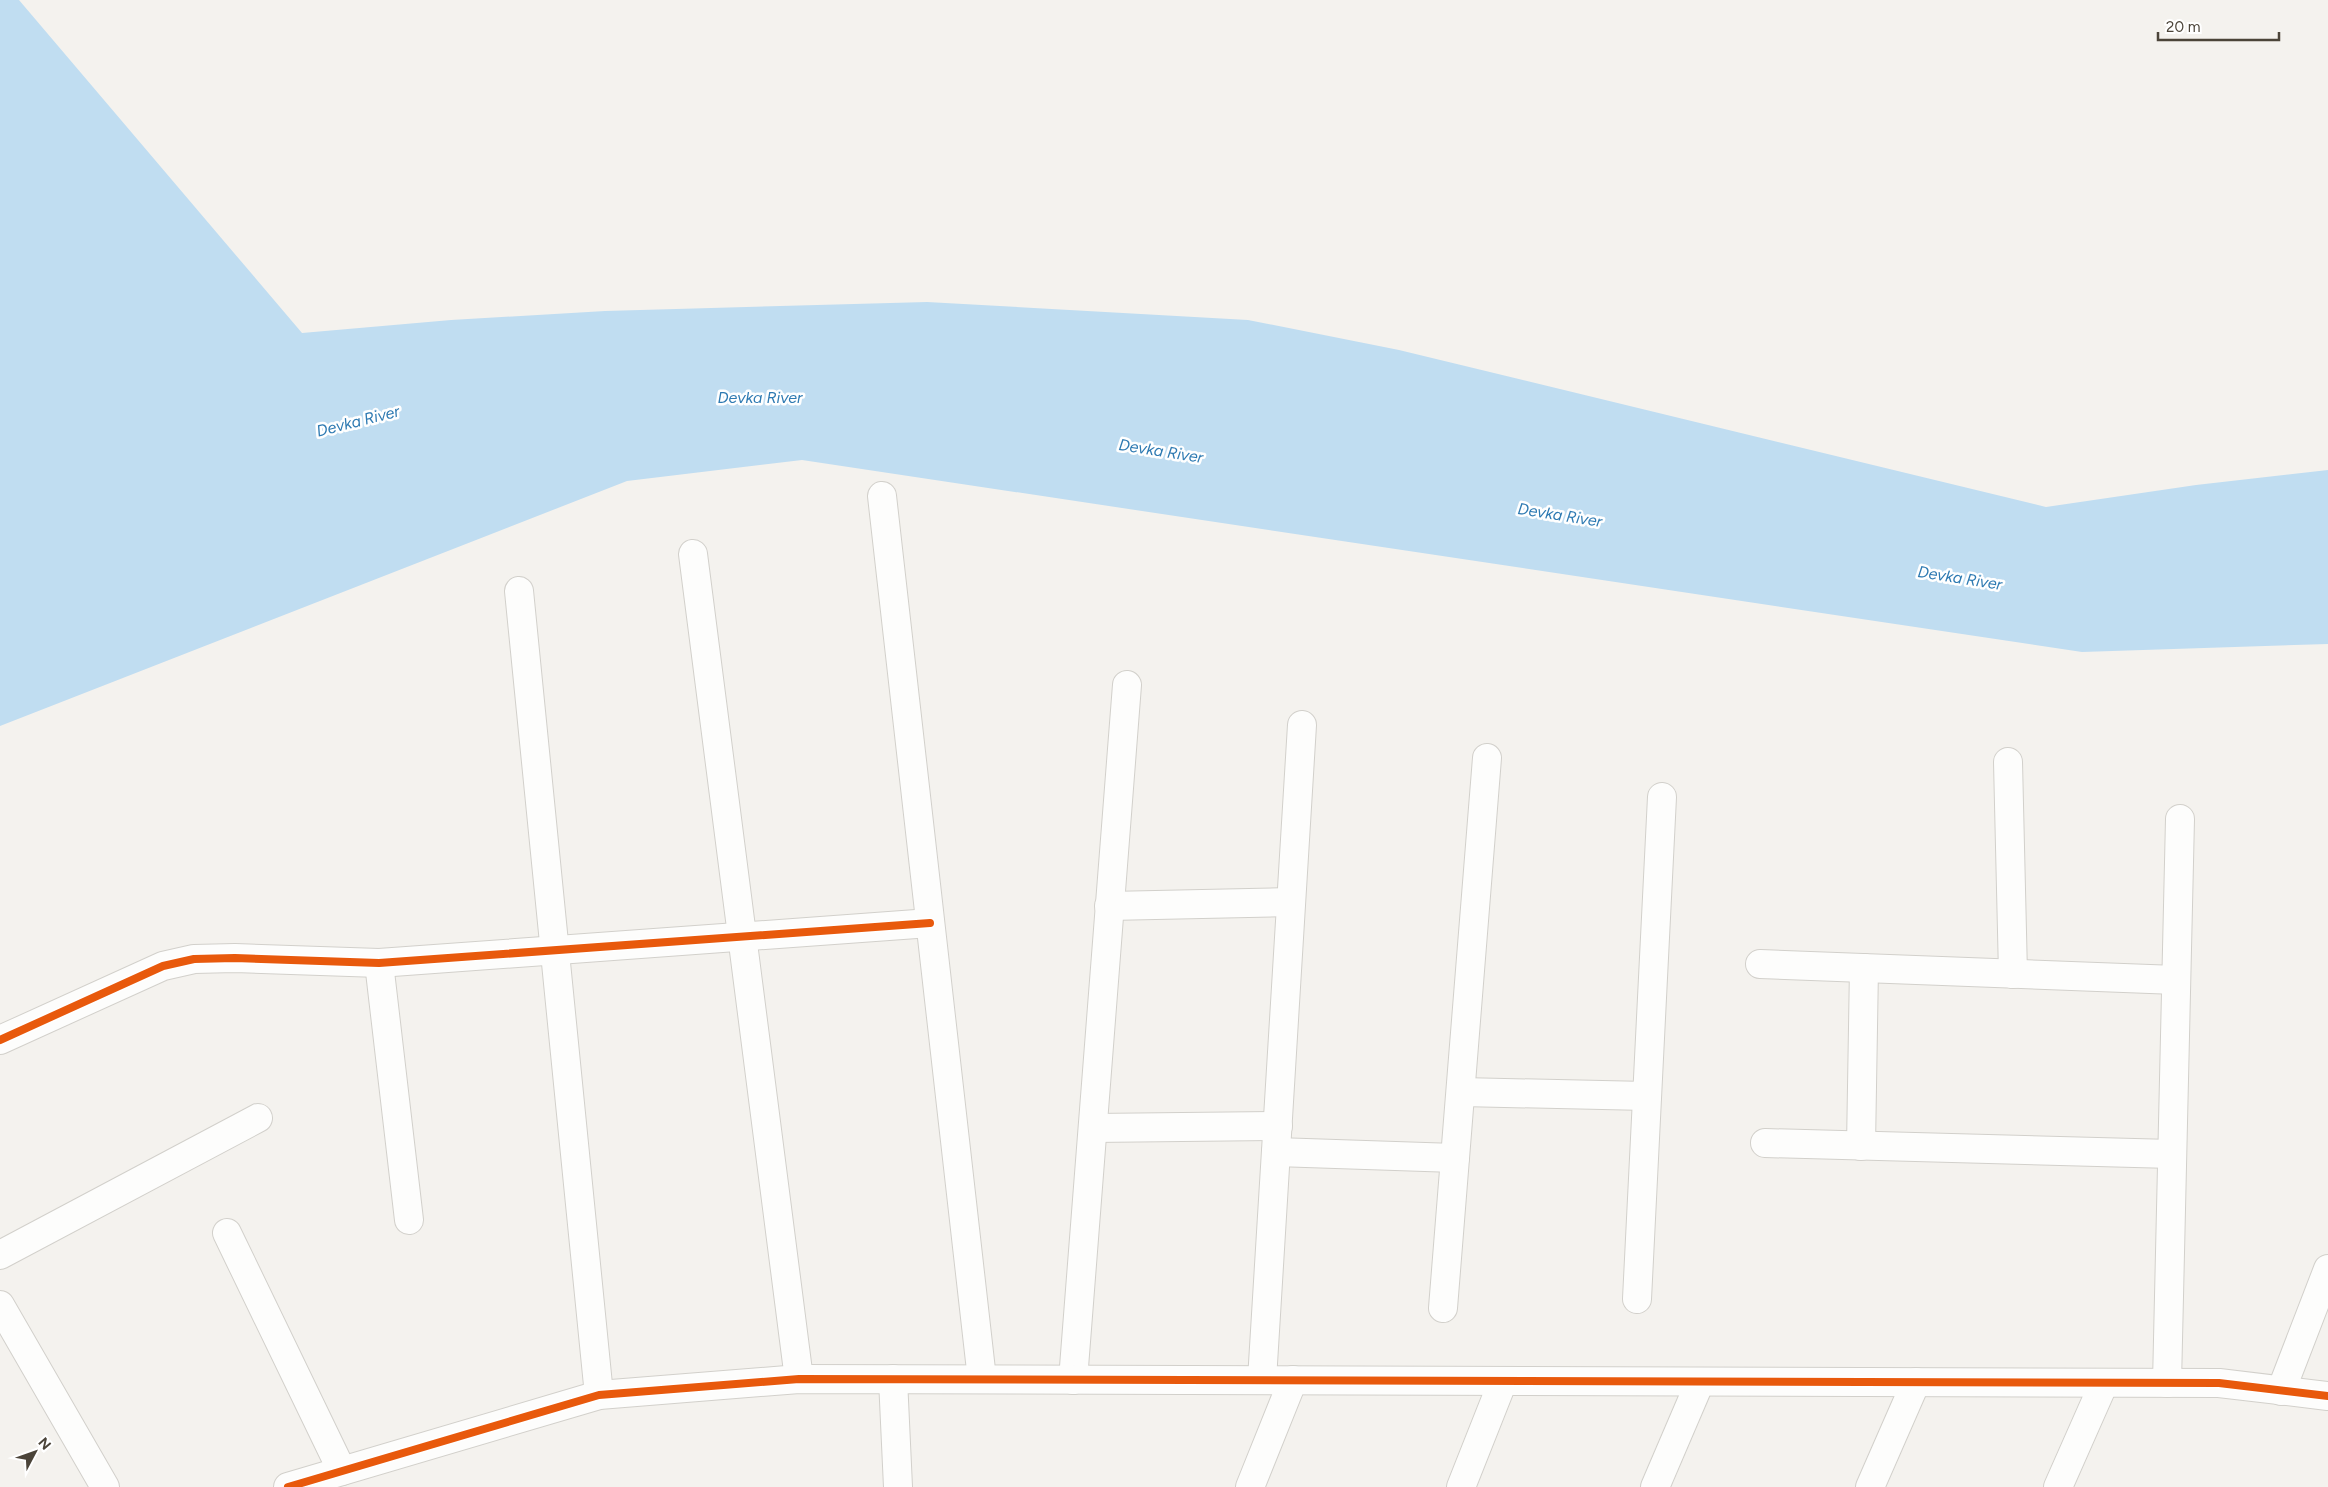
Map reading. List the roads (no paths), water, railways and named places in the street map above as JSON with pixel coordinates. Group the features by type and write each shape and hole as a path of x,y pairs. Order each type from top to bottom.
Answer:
{"street":[{"path":"882,496 982,1379"},
{"path":"694,554 799,1379"},
{"path":"519,591 599,1395"},
{"path":"1074,1380 1127,685"},
{"path":"1262,1380 1302,725"},
{"path":"1443,1308 1487,758"},
{"path":"2008,762 2013,974"},
{"path":"1637,1299 1662,797"},
{"path":"2167,1383 2180,820"},
{"path":"1109,906 1291,902"},
{"path":"0,1040 164,966 194,959 235,958 379,963 930,922"},
{"path":"379,963 410,1220"},
{"path":"1760,964 2176,980"},
{"path":"1861,1146 1864,968"},
{"path":"1461,1092 1647,1096"},
{"path":"0,1255 258,1118"},
{"path":"1093,1128 1278,1126"},
{"path":"1765,1143 2172,1154"},
{"path":"1276,1152 1455,1158"},
{"path":"227,1233 342,1471"},
{"path":"2281,1391 2328,1269"},
{"path":"0,1305 105,1487"},
{"path":"288,1487 599,1395 799,1379 2219,1383 2328,1396"},
{"path":"893,1379 898,1487"},
{"path":"1250,1487 1293,1380"},
{"path":"1461,1487 1503,1381"},
{"path":"1655,1487 1700,1382"},
{"path":"1870,1487 1916,1382"},
{"path":"2058,1487 2104,1383"}],"water":[{"name":"Devka River","path":"0,0 19,0 302,333 451,320 605,311 927,302 1248,320 1399,350 2046,507 2196,485 2328,470 2328,644 2082,652 802,460 627,481 0,726"}]}
